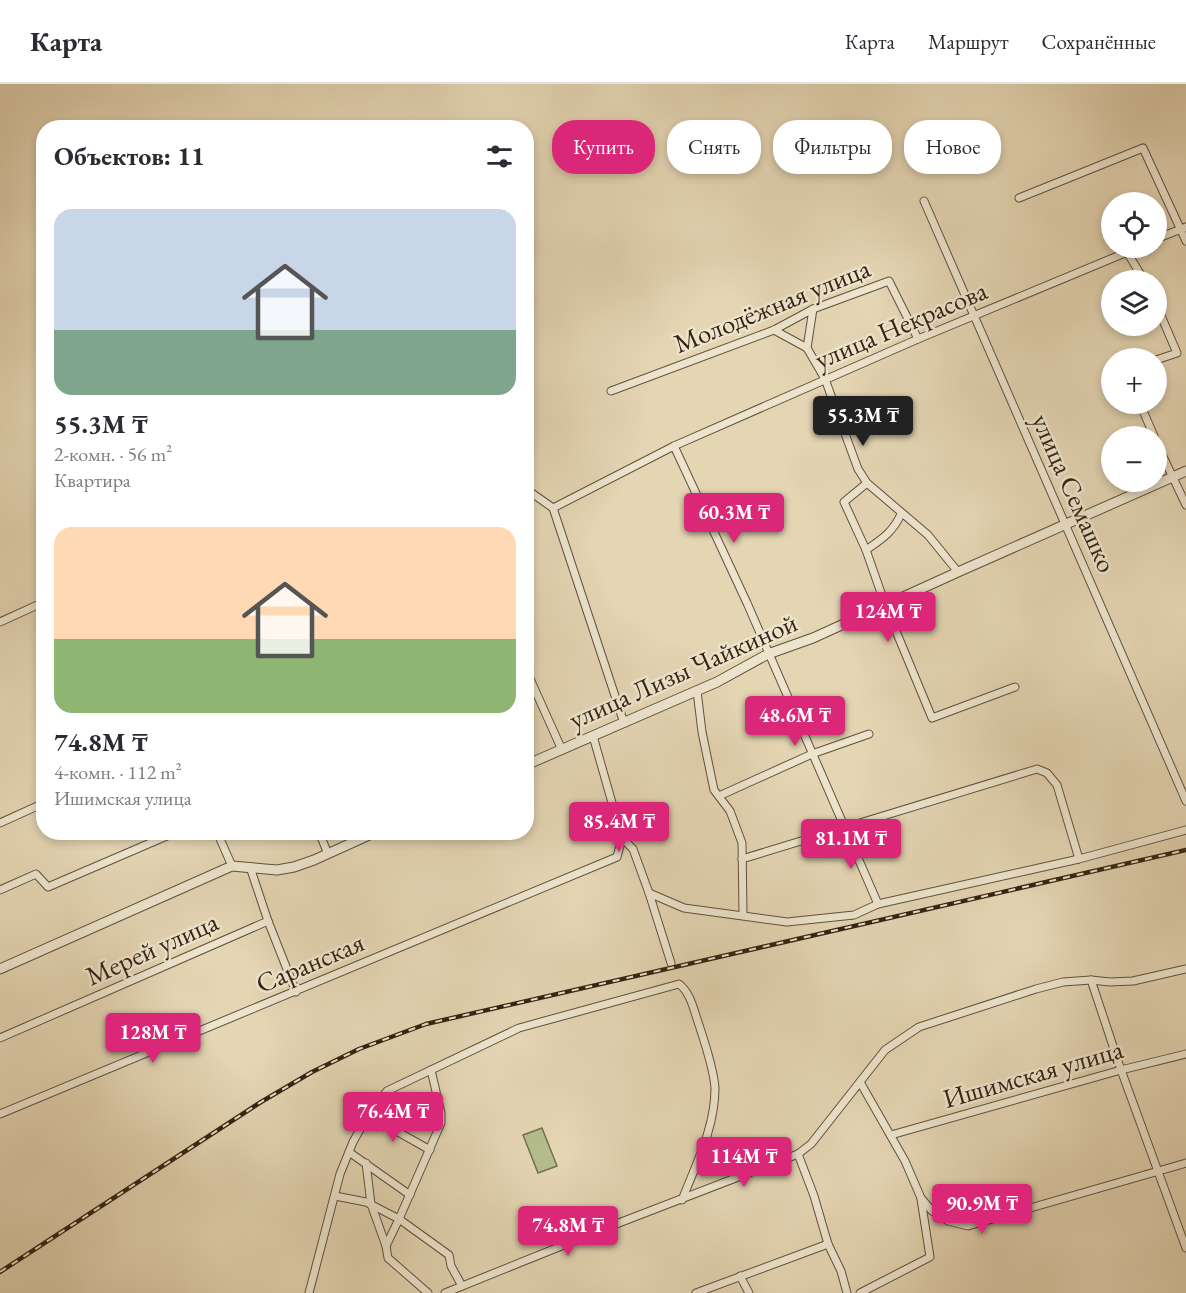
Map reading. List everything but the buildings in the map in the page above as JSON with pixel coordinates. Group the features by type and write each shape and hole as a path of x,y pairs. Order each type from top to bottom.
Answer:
{"street":[{"path":"1019,198 1143,148 1183,228 1186,241"},
{"name":"улица Семашко","path":"924,201 1186,801"},
{"path":"1167,235 1183,228"},
{"name":"улица Некрасова","path":"553,508 674,446 918,339 1113,258"},
{"name":"Молодёжная улица","path":"611,391 774,330 813,309 889,281 918,339"},
{"path":"807,348 813,309"},
{"path":"774,330 807,348 825,379 858,469 867,483 928,535 958,572"},
{"path":"1167,330 1177,353 1167,356"},
{"path":"674,446 743,593 812,754 847,828 878,904"},
{"path":"1167,467 1186,505"},
{"name":"улица Лизы Чайкиной","path":"534,762 739,672 768,654 886,607 958,572 1186,471"},
{"path":"867,483 844,502 866,550 886,607 932,718 1015,687"},
{"path":"534,495 553,508 624,723"},
{"path":"866,550 886,537 895,527 901,514"},
{"path":"0,622 36,606"},
{"path":"534,688 562,750"},
{"path":"697,691 702,732 714,790 730,811 742,843 743,915"},
{"path":"719,796 812,754 869,734"},
{"path":"593,736 622,838 633,849 671,963"},
{"path":"742,859 1037,769 1047,773 1057,785 1079,859"},
{"path":"0,823 36,807"},
{"path":"649,893 684,908 787,922 854,915 878,904 1079,859 1186,830"},
{"name":"Саранская","path":"0,1114 617,857 622,838"},
{"path":"0,890 36,874 48,887 157,840"},
{"path":"221,840 232,866"},
{"path":"322,840 328,854"},
{"path":"0,969 232,866 277,870 294,867 359,840"},
{"path":"250,867 296,992"},
{"name":"Мерей улица","path":"0,1038 268,921"},
{"path":"445,1293 798,1154 811,1144 885,1050 919,1027 1063,982 1134,981 1186,969"},
{"path":"1091,980 1186,1248"},
{"path":"309,1293 349,1152 368,1115 387,1090 519,1028 679,984 690,999 715,1087 705,1144 682,1200"},
{"name":"Ишимская улица","path":"891,1135 1186,1054"},
{"path":"386,1246 437,1134 441,1118 431,1070"},
{"path":"860,1082 891,1135 921,1198 932,1211 948,1221 968,1226 1186,1163"},
{"path":"368,1115 430,1150"},
{"path":"349,1152 410,1195"},
{"path":"798,1154 847,1293"},
{"path":"366,1163 370,1204 386,1246 388,1258 428,1293"},
{"path":"335,1196 370,1204 399,1219 449,1255 451,1266 462,1286"},
{"path":"860,1293 930,1257 921,1198"},
{"path":"696,1293 828,1244"},
{"path":"740,1276 749,1293"}],"green space":[{"path":"542,1128 557,1166 538,1173 523,1135"}],"railway":[{"path":"0,1272 261,1102 312,1072 359,1049 426,1024 1186,850"}]}
